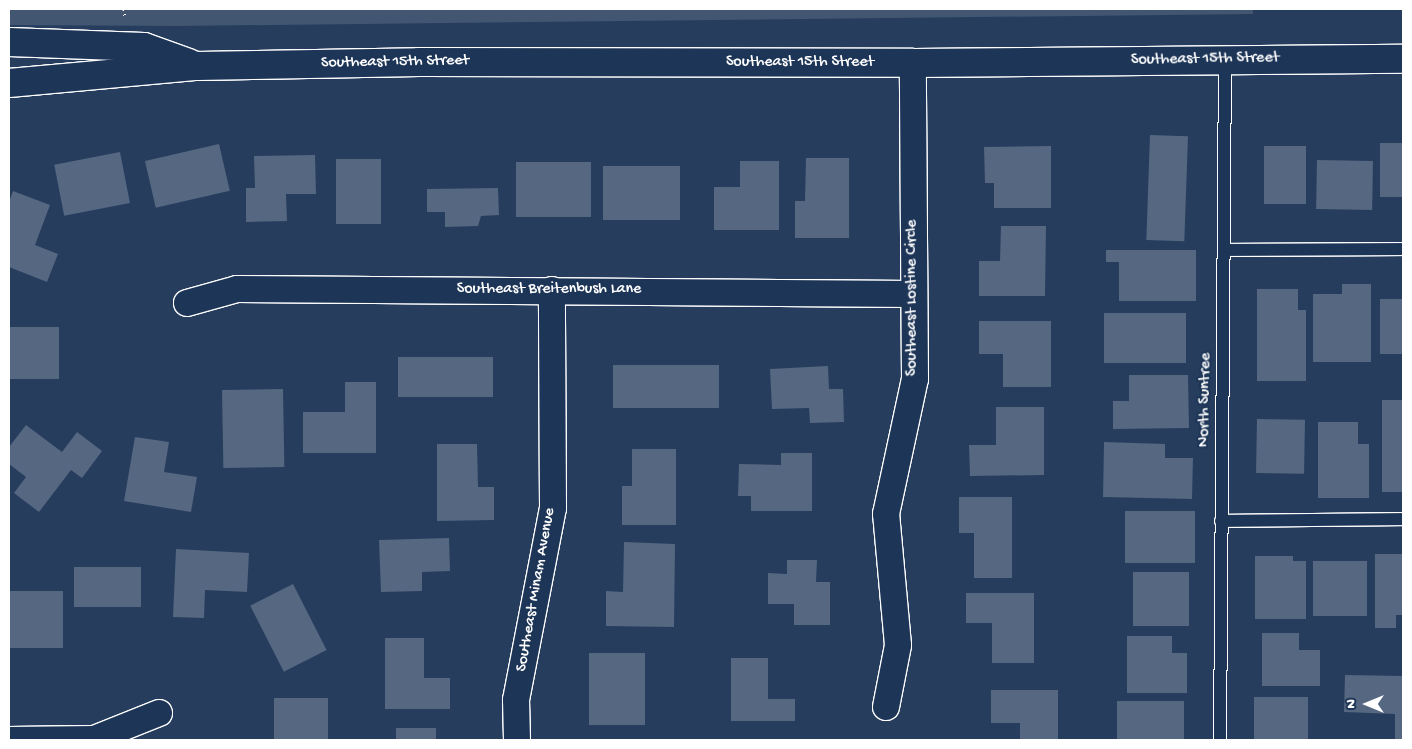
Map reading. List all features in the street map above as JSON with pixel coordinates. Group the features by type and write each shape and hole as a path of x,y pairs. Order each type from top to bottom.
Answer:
{"main road":[{"name":"Southeast 15th Street","path":"9,42 144,47 197,66"},
{"name":"Southeast 15th Street","path":"9,83 197,66 419,62 913,63 1403,58"}],"street":[{"name":"Southeast Lostine Circle","path":"886,707 898,644 886,514 915,380 913,63"},
{"name":"Southeast Breitenbush Lane","path":"187,303 237,289 913,294"},
{"name":"Southeast Minam Avenue","path":"517,740 516,700 554,508 552,290"},
{"path":"9,740 94,739 159,713"}],"lane":[{"name":"North Suntree","path":"1220,740 1225,60"},
{"path":"1224,250 1403,249"},
{"path":"1221,521 1403,519"}],"shaded area":[{"path":"9,9 1253,9 1253,14 177,26 9,25"}],"building":[{"path":"1150,135 1188,136 1184,241 1146,240"},
{"path":"1380,143 1403,143 1403,197 1380,197"},
{"path":"219,144 230,191 156,208 145,161"},
{"path":"1051,146 1051,208 994,208 994,183 985,183 984,147"},
{"path":"1264,146 1306,146 1306,204 1264,204"},
{"path":"120,152 130,203 64,216 54,165"},
{"path":"315,155 316,194 286,194 287,221 246,222 246,188 255,188 254,156"},
{"path":"806,158 849,158 849,238 795,238 795,201 805,201"},
{"path":"336,159 381,159 381,224 336,224"},
{"path":"1317,160 1373,161 1372,210 1316,209"},
{"path":"740,161 779,161 779,230 714,230 714,187 740,187"},
{"path":"516,162 591,162 591,217 516,217"},
{"path":"603,166 680,166 680,220 603,220"},
{"path":"498,188 499,215 481,216 478,226 445,227 445,212 427,212 427,189"},
{"path":"13,191 50,205 35,245 58,254 47,282 9,267 9,202"},
{"path":"1001,226 1046,226 1045,296 979,296 979,261 1000,261"},
{"path":"1106,250 1196,250 1196,301 1119,301 1119,262 1106,262"},
{"path":"1342,284 1371,284 1371,362 1313,362 1313,294 1342,294"},
{"path":"1257,289 1298,289 1298,310 1306,310 1306,381 1257,381"},
{"path":"1380,299 1403,299 1403,354 1380,354"},
{"path":"1104,313 1186,313 1186,363 1104,363"},
{"path":"979,321 1051,321 1051,387 1003,387 1003,354 979,354"},
{"path":"9,327 59,327 59,379 9,379"},
{"path":"398,357 493,357 493,397 398,397"},
{"path":"613,365 719,365 719,408 613,408"},
{"path":"828,366 829,389 843,389 844,422 810,423 809,408 772,409 770,369"},
{"path":"1129,375 1188,375 1189,428 1113,429 1113,401 1129,401"},
{"path":"345,382 376,382 376,453 303,453 303,412 345,412"},
{"path":"283,389 284,467 223,468 222,390"},
{"path":"1382,400 1403,400 1403,492 1382,492"},
{"path":"996,407 1044,407 1044,475 970,476 969,445 996,445"},
{"path":"1257,419 1305,420 1304,474 1256,473"},
{"path":"1318,422 1358,422 1358,444 1369,444 1369,498 1318,498"},
{"path":"26,425 62,452 77,432 102,451 82,478 71,470 39,512 14,493 26,477 9,464 9,447"},
{"path":"135,437 169,442 164,472 197,477 191,512 124,501"},
{"path":"1104,442 1165,444 1165,458 1193,458 1192,499 1103,497"},
{"path":"437,444 477,444 478,487 494,487 494,520 437,521"},
{"path":"632,449 676,449 676,525 622,525 622,486 632,486"},
{"path":"781,453 812,453 812,511 751,511 751,496 738,496 739,464 781,465"},
{"path":"959,497 1012,497 1012,578 974,578 974,533 959,533"},
{"path":"1125,511 1195,511 1195,563 1125,563"},
{"path":"449,538 450,571 422,572 422,591 381,592 379,540"},
{"path":"624,542 675,544 674,627 606,626 606,591 623,592"},
{"path":"176,549 249,553 247,592 205,590 204,618 173,617"},
{"path":"1375,554 1403,554 1403,615 1396,615 1396,628 1375,628"},
{"path":"1255,556 1293,556 1293,561 1306,561 1306,619 1255,619"},
{"path":"787,560 817,560 816,582 830,582 830,625 794,625 794,604 768,604 768,573 787,574"},
{"path":"1313,561 1367,561 1367,616 1313,616"},
{"path":"74,567 141,567 141,607 74,607"},
{"path":"1133,572 1189,572 1189,626 1133,626"},
{"path":"293,584 327,650 284,672 250,606"},
{"path":"9,591 63,591 63,648 9,648"},
{"path":"966,593 1034,593 1034,663 992,663 992,623 966,623"},
{"path":"1262,633 1299,633 1299,650 1320,650 1320,686 1262,686"},
{"path":"1127,636 1172,636 1172,653 1187,653 1187,693 1127,693"},
{"path":"385,638 424,638 424,678 450,678 450,709 385,709"},
{"path":"589,653 645,653 645,725 589,725"},
{"path":"731,658 768,658 768,699 795,699 795,721 731,721"},
{"path":"1345,675 1403,676 1403,739 1395,739 1395,714 1344,712"},
{"path":"991,690 1058,690 1058,740 1020,740 1020,723 991,723"},
{"path":"1254,697 1308,697 1308,740 1254,740"},
{"path":"274,698 328,698 328,740 274,740"},
{"path":"1117,701 1184,701 1184,740 1117,740"},
{"path":"396,728 436,728 436,740 396,740"}]}
